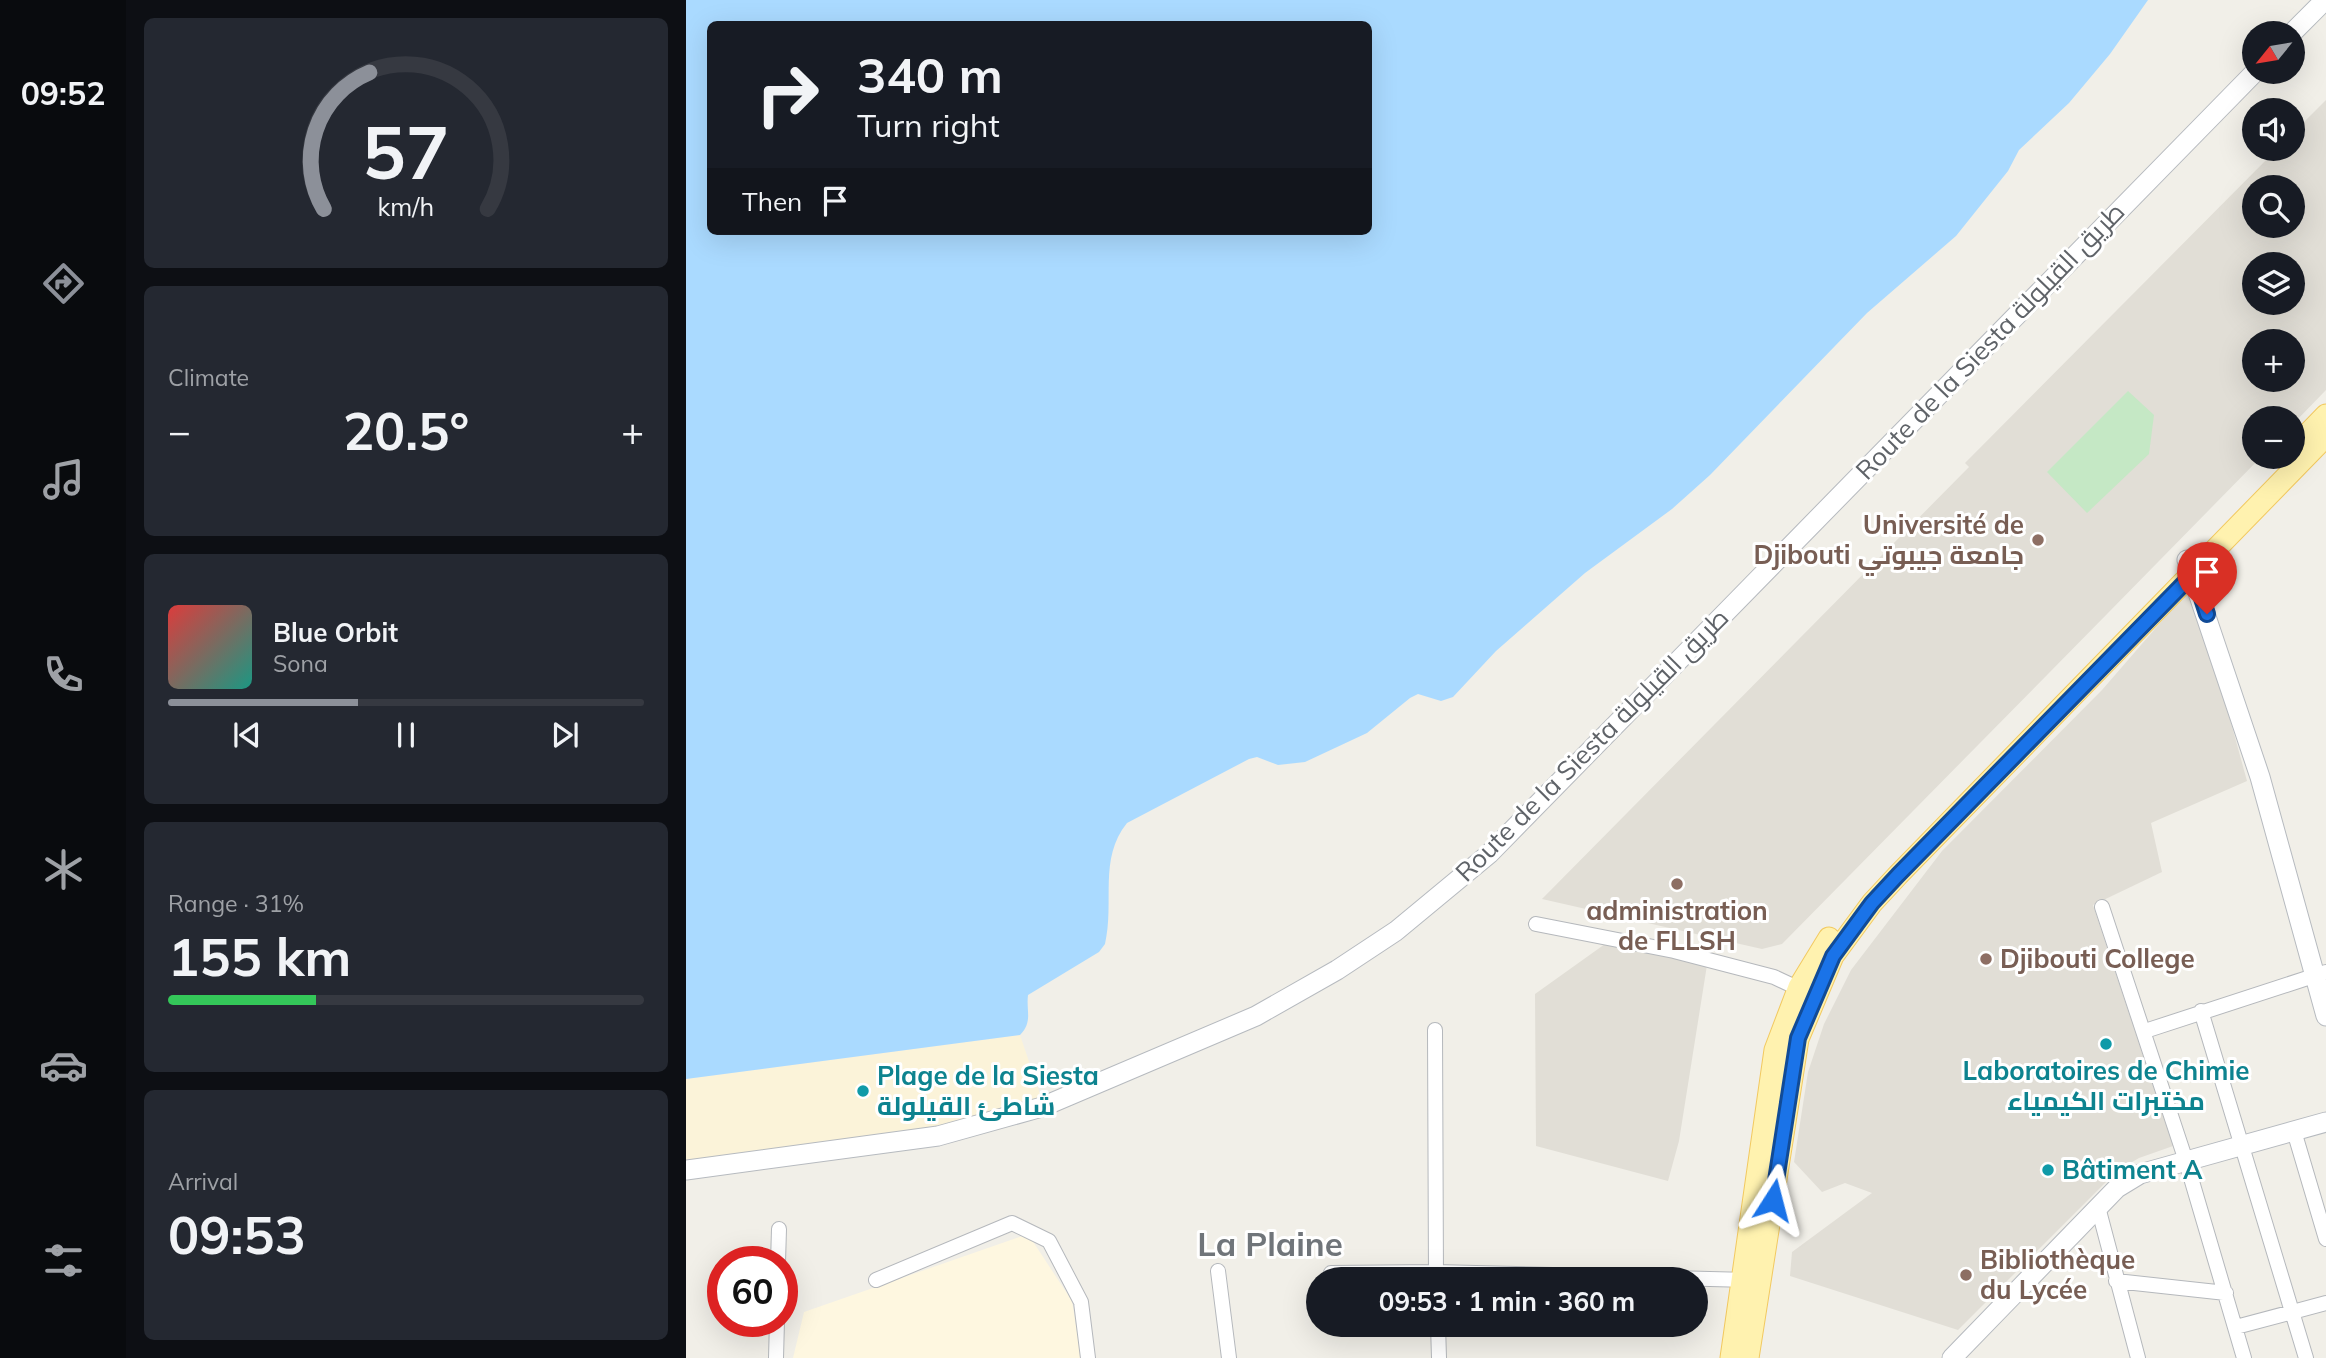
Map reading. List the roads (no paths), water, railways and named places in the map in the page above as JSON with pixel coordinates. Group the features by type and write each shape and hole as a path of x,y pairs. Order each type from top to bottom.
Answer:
{"main road":[{"path":"2304,21 2325,0"},
{"name":"Route de la Siesta طريق القيلولة","path":"686,1170 938,1136 1042,1107 1256,1016 1337,970 1396,931 1489,854 2243,84"},
{"path":"2305,437 2326,415"},
{"path":"2190,566 2326,436"},
{"path":"1731,1358 1752,1280 1806,992 1872,903 2190,566 2275,469"},
{"path":"2190,566 2260,777 2320,973 2326,1016"},
{"path":"1952,1358 2117,1188 2140,1174 2326,1122"},
{"path":"1748,1358 1752,1280"}],"street":[{"path":"2102,906 2186,1161 2244,1358"},
{"path":"1536,924 1675,951 1774,977 1806,992"},
{"path":"2145,1031 2320,973"},
{"path":"2202,1012 2306,1358"},
{"path":"1435,1030 1436,1267"},
{"path":"2294,1131 2326,1239"},
{"path":"2098,1208 2135,1357"},
{"path":"876,1280 1012,1223 1049,1241 1081,1302 1088,1358"},
{"path":"778,1246 779,1228"},
{"path":"1218,1271 1229,1358"},
{"path":"1708,1279 1752,1280"},
{"path":"2116,1281 2226,1293"},
{"path":"2236,1327 2326,1303"},
{"path":"776,1358 777,1337"},
{"path":"1438,1337 1439,1358"}],"water":[{"path":"686,0 2148,0 2110,54 2069,103 2019,150 2008,171 1956,236 1867,313 1710,475 1672,509 1585,573 1496,651 1453,697 1441,701 1418,694 1367,733 1305,762 1278,765 1257,757 1249,759 1127,823 1118,837 1110,866 1105,944 1099,952 1028,995 1028,1021 1020,1035 686,1079"}],"place":[{"name":"Université de Djibouti جامعة جيبوتي","path":"2038,540"},
{"name":"administration de FLLSH","path":"1677,884"},
{"name":"Djibouti College","path":"1986,959"},
{"name":"Laboratoires de Chimie مختبرات الكيمياء","path":"2106,1044"},
{"name":"Plage de la Siesta شاطئ القيلولة","path":"863,1091"},
{"name":"Bâtiment A","path":"2048,1170"},
{"name":"Bibliothèque du Lycée","path":"1966,1275"}],"district":[{"name":"La Plaine","path":"1270,1244"}]}
